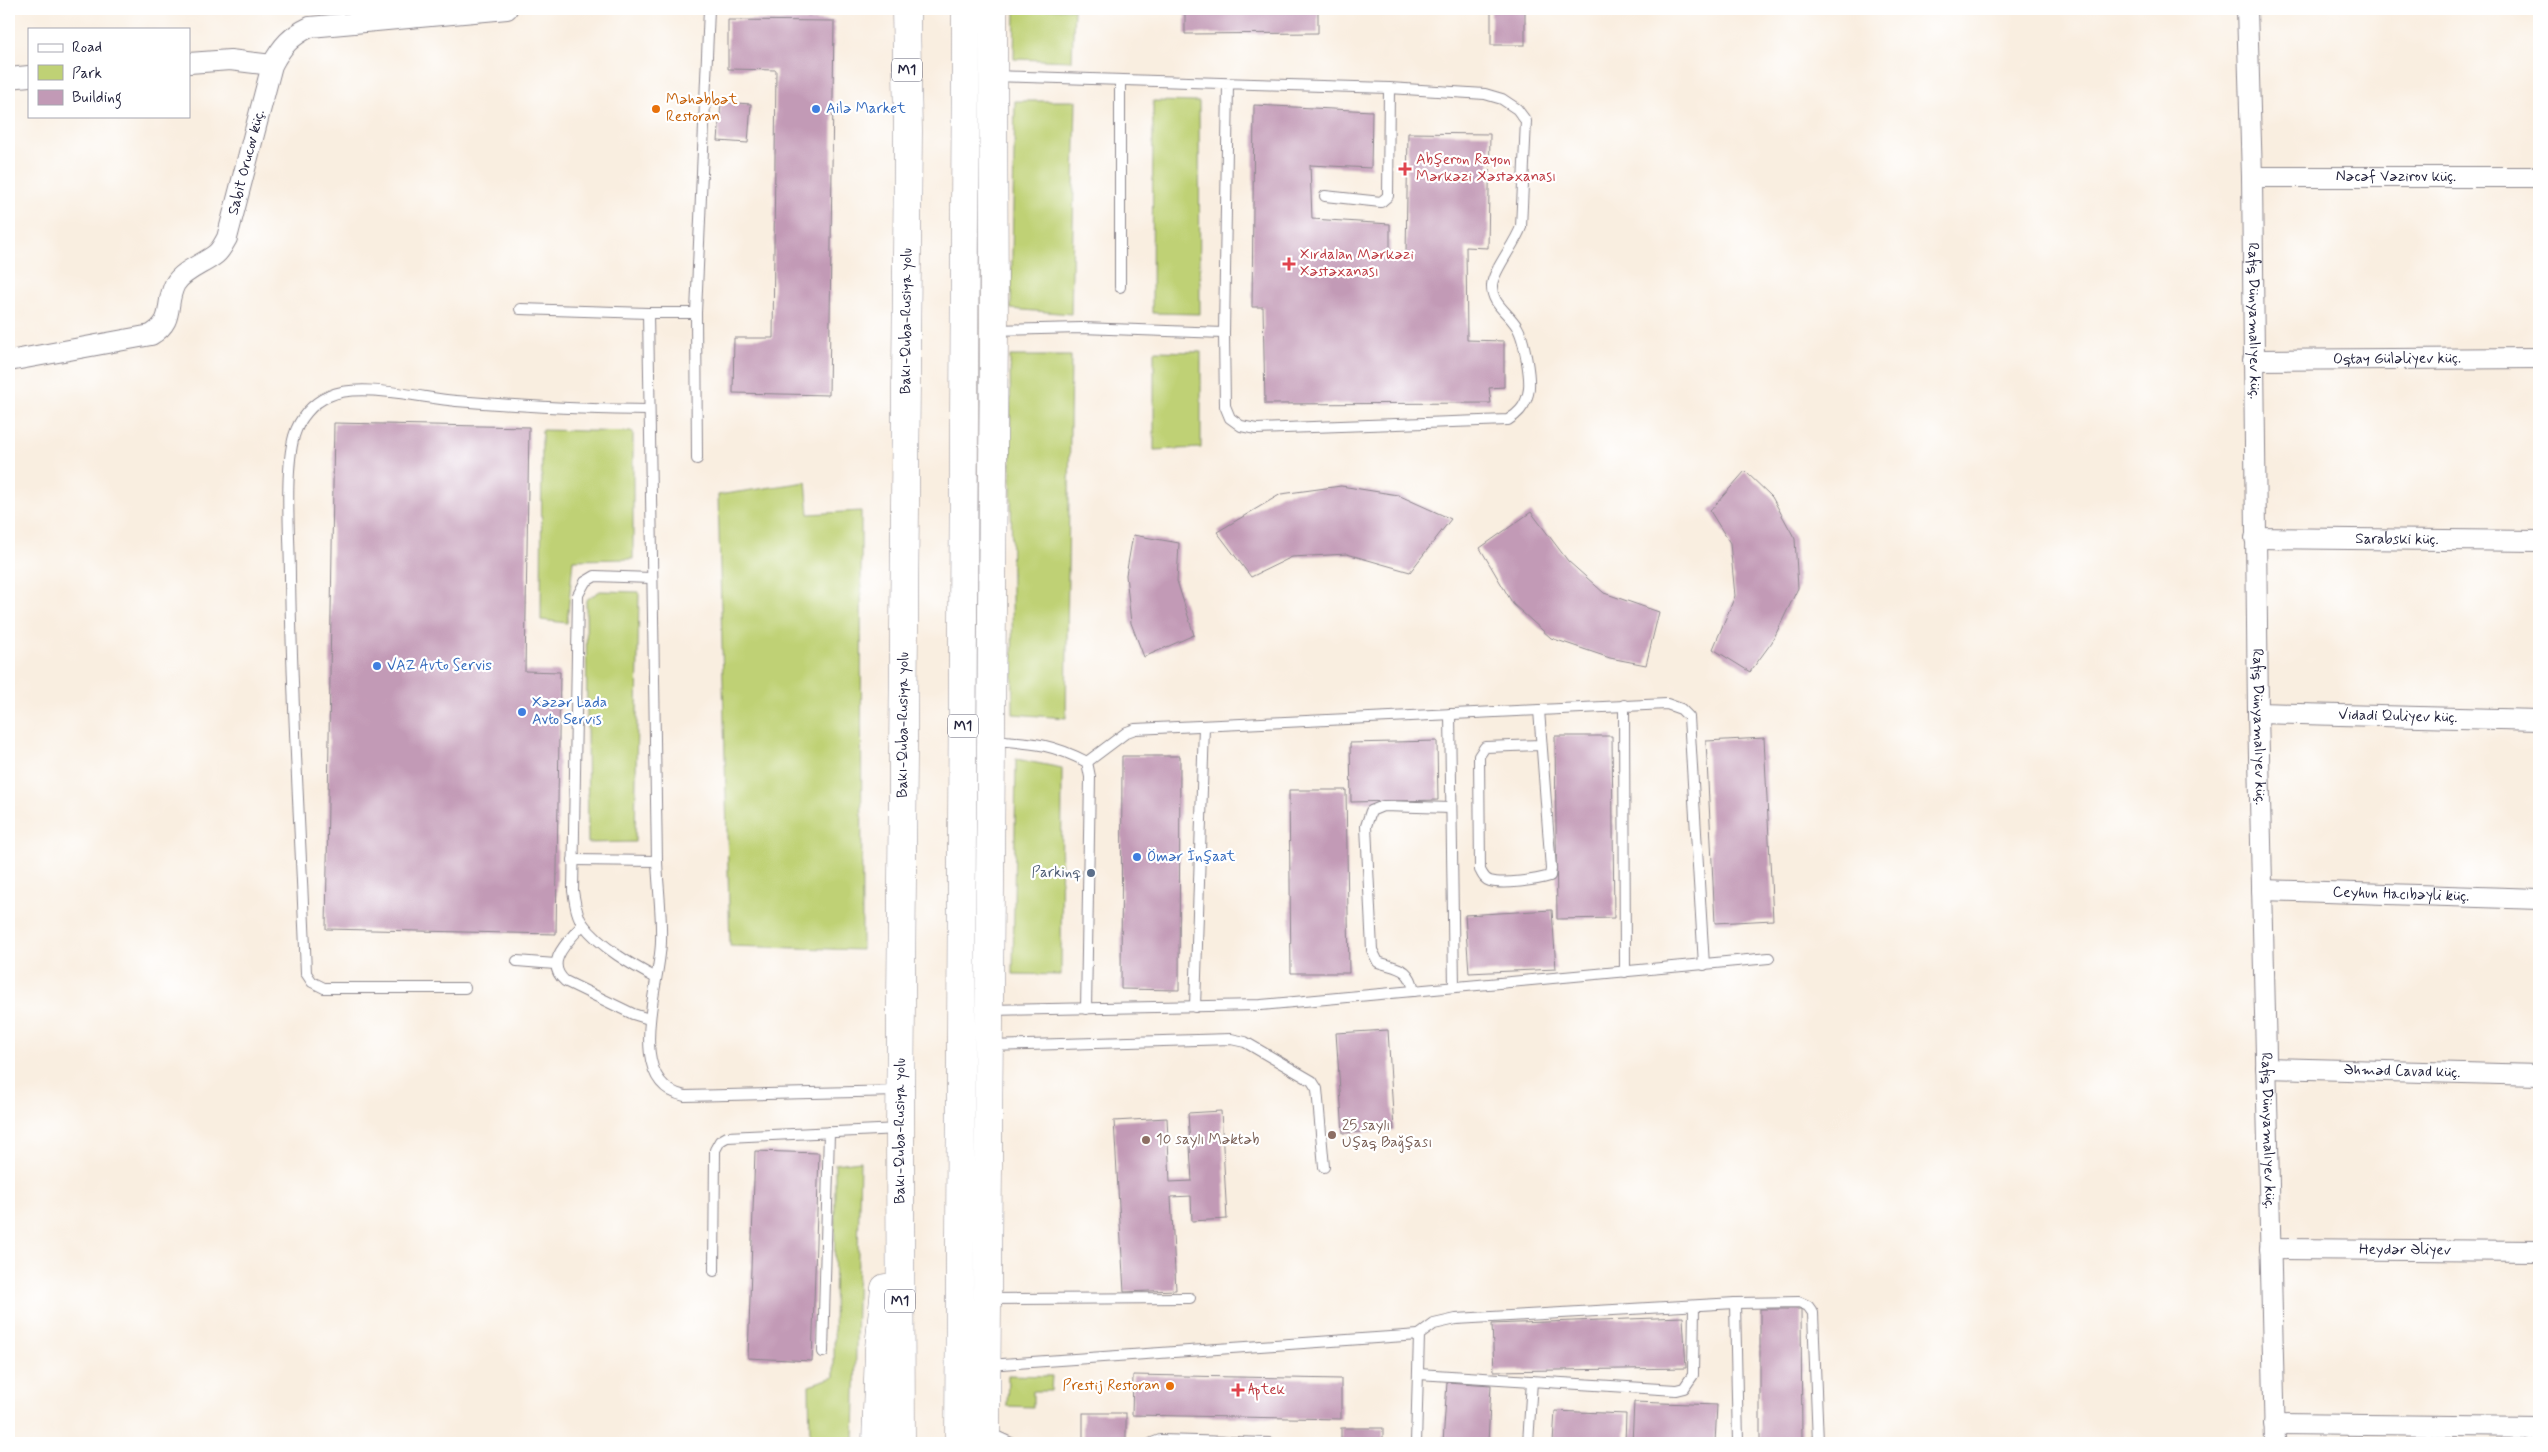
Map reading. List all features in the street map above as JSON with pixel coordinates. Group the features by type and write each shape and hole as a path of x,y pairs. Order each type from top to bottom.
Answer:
{"highway":[{"name":"Bakı-Quba-Rusiya yolu","path":"901,1443 900,1091 908,141 906,9"},
{"name":"M1","path":"959,1443 966,9"},
{"path":"986,1438 994,330 993,9"},
{"path":"876,1443 879,1348 900,1160"}],"street":[{"name":"Sabit Orucov küç.","path":"9,361 151,334 163,328 168,318 175,284 184,274 218,252 227,238 272,65 281,48 293,35 310,27 507,9"},
{"name":"Rafiq Dünyamalıyev küç.","path":"2247,9 2252,177 2258,713 2274,1433"},
{"path":"190,63 230,60 272,65"},
{"path":"9,78 28,76"},
{"name":"Nəcəf Vəzirov küç.","path":"2252,177 2539,177"},
{"name":"Oqtay Güləliyev küç.","path":"2253,360 2539,358"},
{"name":"Sarabski küç.","path":"2255,538 2539,541"},
{"name":"Vidadi Quliyev küç.","path":"2258,713 2539,720"},
{"name":"Ceyhun Hacıbəyli küç.","path":"2262,890 2539,899"},
{"name":"Əhməd Cavad küç.","path":"2266,1068 2539,1075"},
{"name":"Heydər Əliyev","path":"2270,1249 2539,1251"},
{"path":"2274,1433 2539,1427"}],"lane":[{"path":"697,459 696,313 709,9"},
{"path":"993,76 1389,88 1485,94 1502,99 1517,109 1526,121 1521,227 1515,243 1493,278 1492,287 1496,302 1517,326 1524,343 1529,392 1518,414 1508,420 1256,429 1241,426 1230,418 1225,406 1224,333 1228,84"},
{"path":"1120,81 1120,287"},
{"path":"1325,196 1381,202 1388,196 1389,88"},
{"path":"520,309 648,314 696,313"},
{"path":"648,314 648,410 657,861 662,943 649,1019 651,1054 655,1072 662,1085 674,1094 685,1096 900,1091"},
{"path":"994,330 1081,328 1224,333"},
{"path":"465,988 324,988 312,982 306,973 291,610 289,501 291,450 295,433 309,409 328,396 348,389 455,401 588,410 648,410"},
{"path":"651,578 595,576 584,582 578,595 573,891 576,910 583,924 614,953 656,978"},
{"path":"1088,762 1127,732 1135,729 1668,704 1680,709 1689,717 1704,965"},
{"path":"1624,705 1625,972"},
{"path":"1539,710 1542,744 1550,876 1538,880 1492,882 1484,878 1480,870 1478,756 1485,747 1542,744"},
{"path":"1450,714 1454,987"},
{"path":"1195,1006 1204,726"},
{"path":"991,740 1043,744 1062,749 1088,762"},
{"path":"1086,1008 1090,778 1088,762"},
{"path":"1414,991 1412,978 1405,972 1378,962 1372,950 1366,826 1371,810 1383,806 1451,808"},
{"path":"573,860 657,861"},
{"path":"583,924 563,948 555,964 557,974 565,981 633,1014 649,1019"},
{"path":"989,1010 1261,1005 1769,958"},
{"path":"517,961 555,964"},
{"path":"989,1046 1231,1039 1244,1042 1312,1081 1317,1089 1324,1167"},
{"path":"714,1271 715,1150 720,1141 727,1137 900,1129"},
{"path":"824,1352 829,1132"},
{"path":"988,1299 1190,1298"},
{"path":"988,1365 1419,1335 1434,1324 1456,1319 1735,1303 1799,1302 1808,1306 1813,1313 1818,1443"},
{"path":"1735,1303 1738,1443"},
{"path":"1418,1374 1676,1390 1684,1388 1693,1375 1694,1306"},
{"path":"1416,1443 1419,1335"},
{"path":"1528,1443 1532,1381"},
{"path":"986,1438 1011,1443"},
{"path":"1152,1443 1160,1440 1269,1443"}],"green space":[{"path":"1015,9 1074,9 1072,61 1014,59"},
{"path":"1015,101 1076,101 1071,314 1011,309"},
{"path":"1153,101 1199,102 1200,314 1152,313"},
{"path":"1154,351 1201,352 1201,448 1154,450"},
{"path":"1010,356 1071,356 1066,718 1013,714"},
{"path":"542,430 633,432 633,559 573,560 567,623 541,620"},
{"path":"806,482 809,514 861,511 862,950 730,946 718,495"},
{"path":"600,591 639,592 635,842 588,843 586,600"},
{"path":"1016,759 1062,768 1061,975 1013,974"},
{"path":"860,1161 854,1443 810,1443 809,1385 834,1377 835,1164"},
{"path":"1008,1375 1052,1376 1051,1391 1033,1391 1033,1407 1007,1406"}],"building":[{"path":"1185,9 1318,9 1318,33 1185,34"},
{"path":"1491,9 1525,9 1525,45 1491,45"},
{"path":"728,20 834,21 829,395 733,393 734,338 773,338 776,70 728,69"},
{"path":"721,102 751,104 748,143 718,141"},
{"path":"1254,105 1372,111 1371,168 1310,165 1312,219 1390,224 1390,254 1406,254 1408,133 1490,134 1488,248 1466,247 1467,340 1504,341 1504,387 1489,388 1491,403 1265,404 1263,307 1252,307"},
{"path":"334,423 529,427 525,671 560,672 556,934 326,929"},
{"path":"1745,471 1772,497 1795,539 1798,588 1772,642 1750,672 1713,649 1735,596 1730,543 1710,511"},
{"path":"1341,486 1398,495 1451,519 1410,572 1347,554 1292,557 1251,577 1217,532 1281,494"},
{"path":"1531,512 1568,561 1604,593 1659,612 1646,665 1610,658 1551,638 1513,604 1480,548"},
{"path":"1133,535 1179,543 1177,581 1194,635 1144,657 1131,623 1126,575"},
{"path":"1555,736 1612,736 1614,918 1557,919"},
{"path":"1764,738 1773,920 1715,923 1706,741"},
{"path":"1437,741 1438,800 1351,802 1350,743"},
{"path":"1122,756 1180,756 1179,990 1121,989"},
{"path":"1289,790 1346,790 1349,973 1291,973"},
{"path":"1552,910 1556,969 1469,973 1465,915"},
{"path":"1388,1030 1394,1130 1343,1133 1336,1033"},
{"path":"1221,1111 1227,1219 1192,1221 1191,1196 1171,1197 1176,1290 1124,1292 1114,1121 1167,1118 1170,1182 1192,1181 1188,1113"},
{"path":"755,1151 819,1153 812,1361 748,1358"},
{"path":"1760,1309 1801,1309 1802,1443 1760,1443"},
{"path":"1683,1317 1686,1368 1494,1371 1492,1324"},
{"path":"1133,1375 1341,1379 1341,1419 1132,1415"},
{"path":"1447,1382 1491,1385 1488,1443 1443,1443"},
{"path":"1634,1402 1717,1405 1715,1443 1632,1443"},
{"path":"1555,1411 1626,1414 1625,1443 1553,1443"},
{"path":"1083,1413 1126,1413 1126,1443 1083,1443"},
{"path":"1341,1428 1383,1428 1383,1443 1341,1443"}],"place":[{"name":"Məhəbbət Restoran","path":"656,109"},
{"name":"Ailə Market","path":"816,109"},
{"name":"Abşeron Rayon Mərkəzi Xəstəxanası","path":"1405,169"},
{"name":"Xırdalan Mərkəzi Xəstəxanası","path":"1289,264"},
{"name":"VAZ Avto Servis","path":"377,666"},
{"name":"Xəzər Lada Avto Servis","path":"522,712"},
{"name":"Ömər İnşaat","path":"1137,857"},
{"name":"Parkinq","path":"1091,873"},
{"name":"25 saylı Uşaq Bağşası","path":"1332,1135"},
{"name":"10 saylı Məktəb","path":"1146,1140"},
{"name":"Prestij Restoran","path":"1170,1386"},
{"name":"Aptek","path":"1238,1390"}]}
